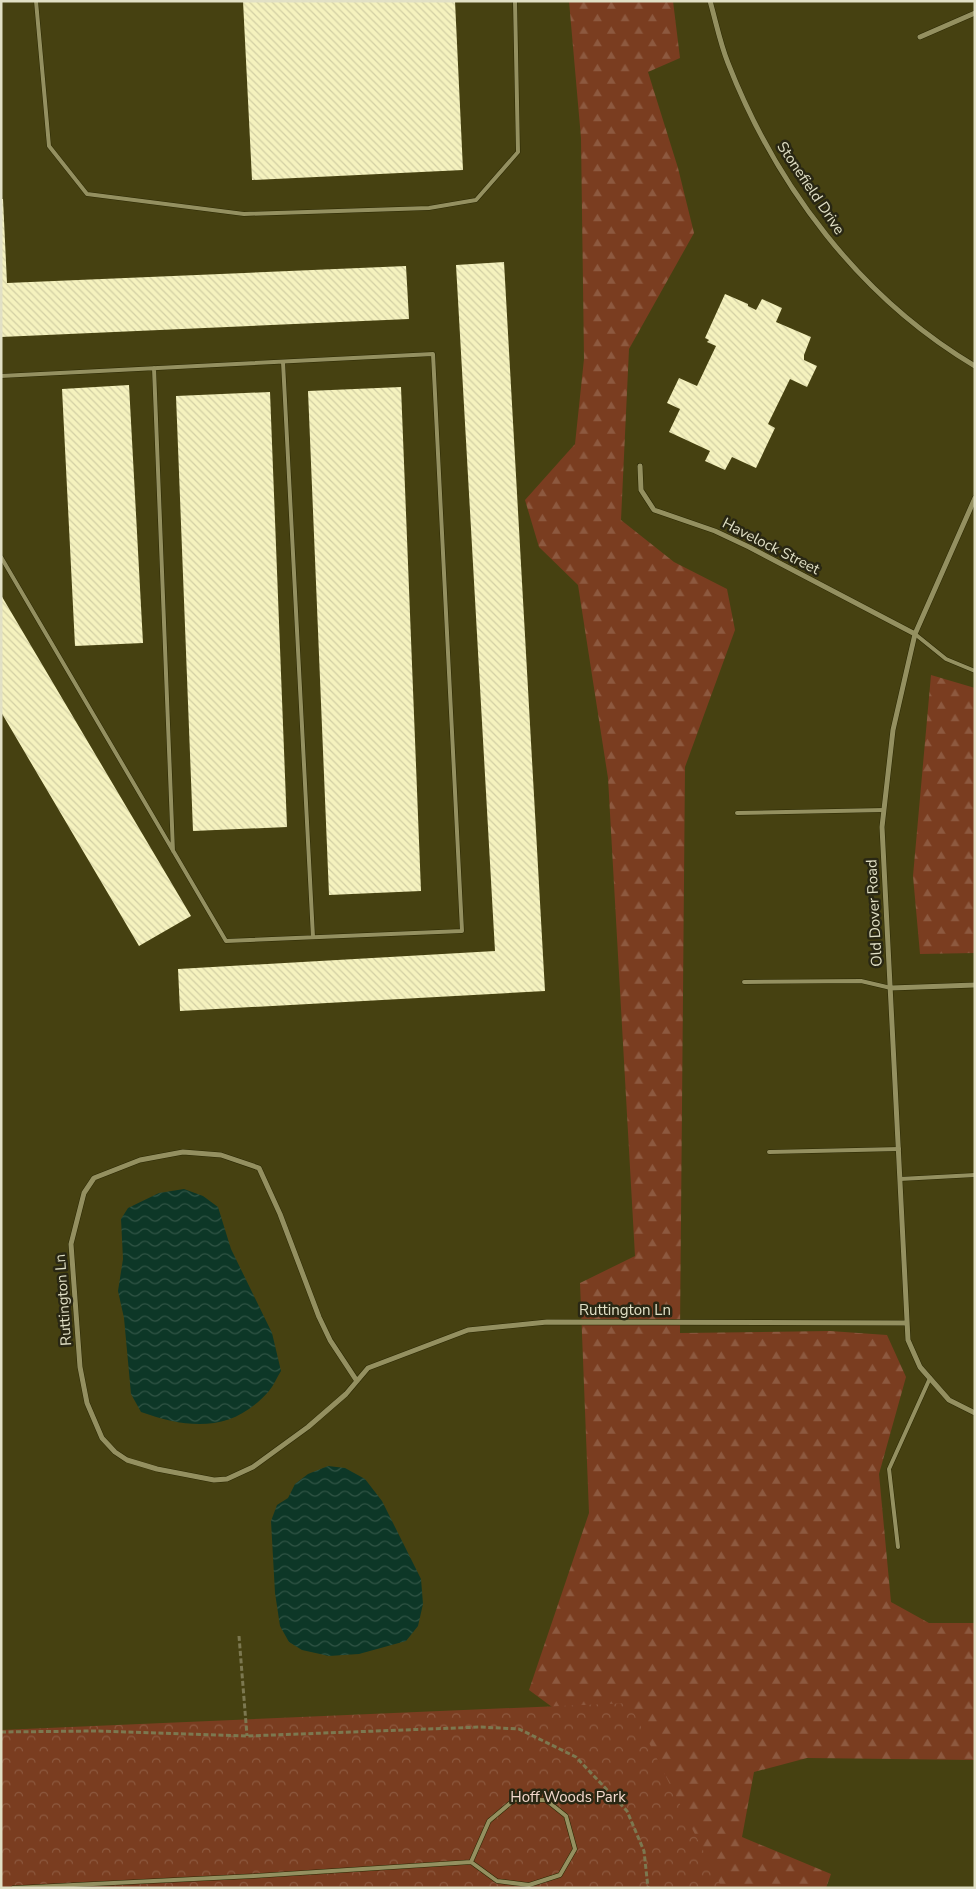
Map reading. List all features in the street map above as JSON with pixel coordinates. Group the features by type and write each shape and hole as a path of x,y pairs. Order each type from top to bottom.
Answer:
{"street":[{"name":"Stonefield Drive","path":"710,1 727,61 752,118 781,172 823,232 864,278 909,320 975,366"},
{"path":"920,37 975,13"},
{"name":"Havelock Street","path":"640,466 641,490 654,510 715,531 915,634"},
{"name":"Old Dover Road","path":"930,1378 920,1367 908,1340 882,827 893,730 915,634 975,498"},
{"path":"891,988 975,985"},
{"name":"Ruttington Ln","path":"357,1382 330,1340 319,1317 280,1214 259,1168 221,1155 183,1152 140,1160 94,1178 84,1193 71,1244 80,1367 88,1403 102,1438 115,1452 127,1460 157,1469 214,1480 228,1479 253,1468 308,1427 346,1394 357,1382 368,1368 468,1330 547,1322 907,1323"},
{"path":"930,1378 949,1400 975,1413"}],"lane":[{"path":"36,1 49,146 87,194 244,214 429,208 476,200 518,152 516,1"},
{"path":"1,376 433,354 462,931 226,941 1,557"},
{"path":"283,362 313,937"},
{"path":"154,368 173,852"},
{"path":"915,634 946,659 975,671"},
{"path":"737,813 884,810"},
{"path":"744,982 861,981 891,988"},
{"path":"769,1152 898,1149"},
{"path":"900,1179 975,1175"},
{"path":"898,1546 889,1469 930,1378"},
{"path":"13,1888 254,1876 471,1862 497,1881 529,1885 560,1875 575,1849 566,1816 546,1800 514,1800 489,1821 471,1862"}],"path":[{"path":"239,1636 247,1736"},
{"path":"1,1732 96,1731 247,1736 481,1728 518,1729 576,1757 627,1811 644,1851 648,1888"}],"green space":[{"path":"569,1 673,1 680,58 648,72 678,168 694,233 629,349 621,520 674,562 727,589 735,630 685,767 680,1333 830,1331 887,1335 906,1377 879,1474 891,1602 929,1623 975,1623 975,1760 807,1758 754,1772 742,1837 831,1874 826,1888 675,1888 601,1743 529,1690 589,1513 580,1283 635,1256 608,778 578,585 539,547 525,500 575,444 584,359 581,138"},
{"path":"931,675 975,688 975,953 920,954 913,876"},
{"name":"Hoff Woods Park","path":"629,1703 722,1888 1,1888 1,1730"}],"water":[{"path":"184,1189 203,1196 218,1207 231,1249 272,1333 281,1371 269,1391 255,1405 225,1421 209,1424 176,1422 141,1412 131,1394 124,1318 118,1291 123,1259 121,1219 128,1208 159,1193"},
{"path":"328,1466 345,1468 365,1479 382,1501 421,1579 423,1604 418,1626 406,1641 359,1654 329,1656 302,1650 289,1642 280,1626 275,1593 271,1521 277,1505 288,1498 295,1484 308,1474"}],"building":[{"path":"243,1 455,1 463,170 252,180"},
{"path":"1,199 3,199 7,283 406,266 409,319 1,337"},
{"path":"504,262 545,991 180,1011 178,969 495,951 456,265"},
{"path":"725,294 748,304 748,306 756,310 762,299 782,308 776,322 811,337 804,360 817,366 807,387 790,379 768,424 775,428 756,468 732,457 725,470 705,461 710,451 669,432 680,409 667,403 679,378 697,386 716,346 707,342 709,340 705,338"},
{"path":"129,385 143,643 75,646 62,389"},
{"path":"401,387 421,891 329,895 308,391"},
{"path":"270,392 287,827 193,831 176,396"},
{"path":"1,595 191,916 139,946 1,712"}]}
